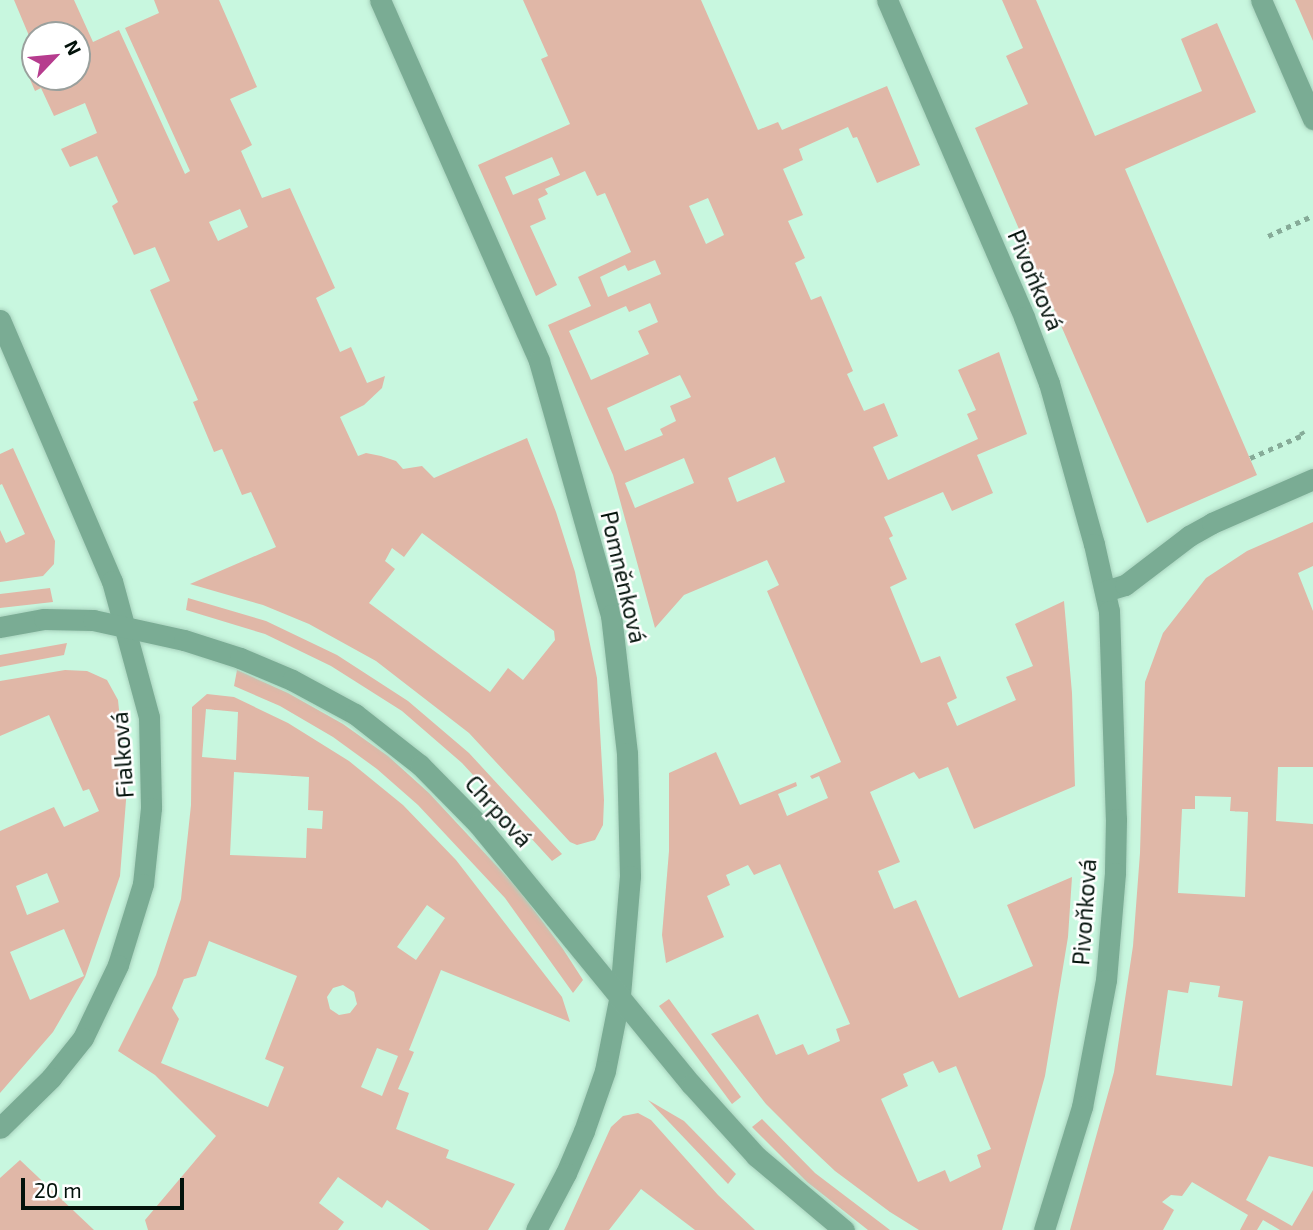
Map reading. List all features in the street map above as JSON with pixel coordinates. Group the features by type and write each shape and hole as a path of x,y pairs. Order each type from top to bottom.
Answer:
{"street":[{"name":"Pomněnková","path":"380,0 539,361 611,615 628,766 630,876 620,995 605,1071 584,1131 566,1173 536,1230"},
{"name":"Pivoňková","path":"887,0 1024,317 1049,383 1105,591 1112,649 1116,819 1115,873 1105,981 1082,1107 1044,1230"},
{"path":"1261,0 1313,118"},
{"name":"Fialková","path":"0,320 112,582 149,717 151,808 143,884 118,965 83,1038 51,1078 0,1128"},
{"path":"1105,591 1137,578 1189,536 1313,479"},
{"name":"Chrpová","path":"0,627 44,619 93,620 184,640 240,658 292,680 355,713 420,765 478,824 691,1084 756,1156 844,1230"}],"path":[{"path":"1268,236 1312,216"},
{"path":"1250,458 1303,435 1301,431"}],"shaded area":[{"path":"14,0 74,0 84,21 23,21"},
{"path":"154,0 219,0 257,87 230,99 252,145 241,151 262,198 290,188 335,288 316,298 340,352 351,347 367,383 385,376 382,388 364,405 340,417 358,456 366,453 381,456 396,461 403,469 422,466 434,478 527,438 556,512 575,572 597,678 604,800 603,825 595,840 577,845 570,842 469,733 376,661 309,624 263,605 190,584 276,547 251,492 242,495 222,449 214,452 193,402 198,400 150,290 170,281 155,247 134,255 112,206 118,202 97,156 70,167 61,149 97,133 85,103 54,116 42,91 91,91 91,38 93,42 119,30 185,174 190,171 125,28 159,13","holes":["240,209 248,227 218,241 209,222","422,533 554,631 555,640 523,680 508,668 490,692 369,603 395,569 385,561 392,548 404,557"]},
{"path":"523,0 701,0 758,130 778,122 782,130 887,86 920,165 877,183 857,137 853,138 848,127 799,149 803,160 783,169 803,215 788,221 805,258 795,263 811,300 821,296 853,371 847,374 864,411 884,403 898,436 873,447 888,480 978,439 967,414 976,410 958,370 999,352 1027,434 977,455 993,493 952,511 943,492 884,517 893,536 889,538 907,579 890,587 921,663 940,656 957,698 947,703 957,726 1016,700 1006,677 1033,666 1015,624 1064,601 1072,693 1075,786 974,829 948,767 919,779 914,772 870,792 900,862 878,871 894,909 916,900 959,998 1033,966 1007,905 1072,877 1068,937 1045,1076 1002,1230 919,1230 890,1212 835,1171 800,1138 766,1104 711,1034 758,1014 776,1055 803,1044 808,1055 840,1041 836,1029 850,1024 780,864 754,875 748,865 726,875 730,885 707,896 724,937 666,963 662,935 669,851 669,773 716,752 740,805 796,782 797,786 778,794 787,816 828,798 819,776 812,779 810,776 841,762 767,591 779,585 767,560 684,595 655,628 613,475 548,325 591,306 578,277 631,252 605,193 597,196 585,171 545,189 548,194 538,199 546,219 530,226 557,285 536,296 478,165 570,124 541,59 548,56","holes":["552,157 560,175 513,195 505,177","708,198 724,235 706,244 689,206","655,260 661,274 608,297 600,277 625,265 628,271","650,303 658,322 638,331 649,354 591,380 569,331 626,306 629,312","680,375 691,397 670,406 676,421 660,429 663,435 625,451 607,408","775,457 785,482 737,502 728,478","684,458 694,483 635,508 625,483","933,1061 939,1073 956,1066 991,1149 977,1155 981,1167 950,1182 945,1170 918,1182 881,1099 908,1086 903,1074"]},
{"path":"1002,0 1036,0 1095,136 1202,91 1181,39 1217,23 1256,112 1125,169 1257,475 1147,523 975,128 1028,104 1006,56 1023,48"},
{"path":"1295,0 1313,0 1313,41 1296,2"},
{"path":"13,448 55,541 54,564 43,576 0,582 0,530 6,543 25,534 2,484 0,485 0,454"},
{"path":"1313,522 1313,566 1298,573 1313,611 1313,767 1278,767 1276,821 1313,824 1313,1167 1269,1156 1246,1200 1292,1226 1313,1190 1313,1230 1280,1230 1263,1220 1257,1230 1240,1230 1248,1215 1192,1182 1182,1196 1171,1195 1162,1202 1174,1210 1163,1230 1070,1230 1114,1072 1133,946 1140,853 1145,682 1163,633 1206,578 1247,551","holes":["1195,796 1231,797 1230,811 1248,812 1245,897 1178,893 1182,809 1195,809","1190,982 1220,986 1218,997 1243,1001 1232,1086 1156,1075 1168,990 1188,993"]},
{"path":"50,588 53,602 0,608 0,594"},
{"path":"188,598 266,621 337,655 408,701 469,753 562,854 552,861 462,763 402,711 331,666 265,634 186,610"},
{"path":"67,643 64,655 0,667 0,655"},
{"path":"65,670 87,671 107,680 118,700 127,788 120,876 85,977 53,1032 0,1093 0,831 54,807 64,827 99,811 89,789 83,791 49,715 0,736 0,681","holes":["47,873 59,902 27,915 16,886","64,929 84,976 30,1000 10,952"]},
{"path":"237,670 288,693 343,724 388,756 429,793 519,890 563,949 583,980 573,993 505,898 418,805 377,769 333,737 280,706 234,686"},
{"path":"207,694 234,697 288,723 349,761 403,805 456,860 562,997 570,1022 441,970 409,1050 414,1052 398,1089 409,1093 396,1129 449,1150 446,1158 515,1184 488,1230 430,1230 387,1200 382,1208 338,1177 319,1203 344,1222 338,1230 148,1230 145,1220 216,1136 155,1075 118,1051 156,975 181,899 191,805 192,707","holes":["206,709 238,712 236,760 202,757","234,772 309,777 308,810 323,811 322,829 307,828 306,858 230,855","427,905 445,918 416,960 397,947","209,941 297,976 265,1059 284,1067 268,1107 161,1063 179,1019 172,1008 184,979 196,976","343,985 354,992 357,1004 350,1013 339,1015 330,1009 327,997 333,988","377,1048 398,1056 382,1096 361,1087"]},
{"path":"669,999 741,1097 732,1104 659,1006"},
{"path":"648,1100 684,1121 736,1174 728,1184"},
{"path":"638,1113 651,1120 718,1195 755,1230 695,1230 641,1189 609,1230 564,1230 611,1127 623,1116"},
{"path":"762,1119 815,1173 890,1230 868,1230 807,1182 752,1127"},
{"path":"20,1160 94,1230 0,1230 0,1178"}]}
